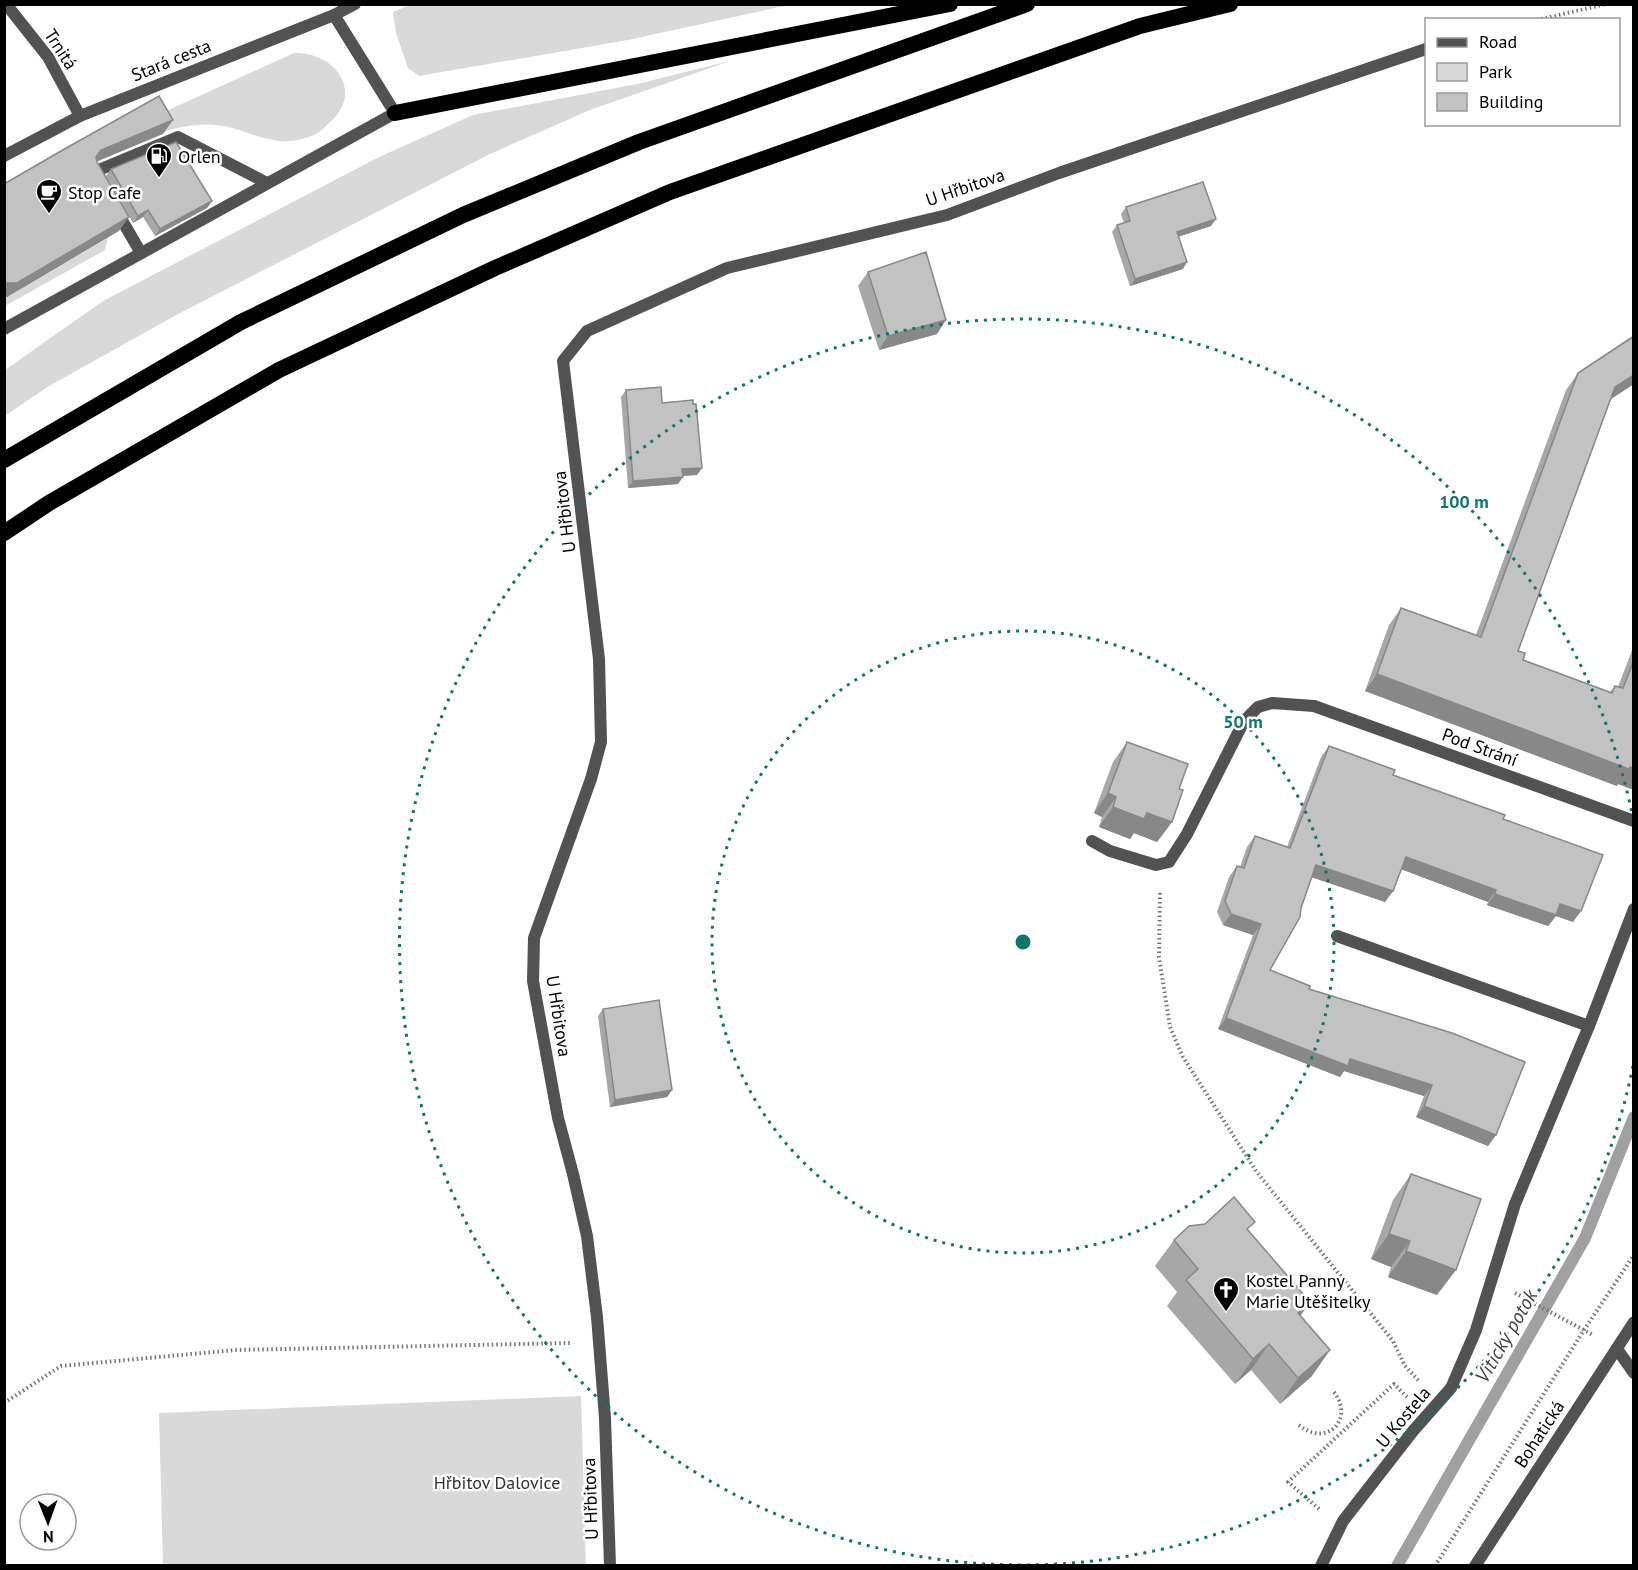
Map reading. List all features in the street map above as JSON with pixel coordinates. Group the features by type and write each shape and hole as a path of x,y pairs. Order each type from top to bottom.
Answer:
{"highway":[{"path":"395,113 950,4"},
{"path":"4,460 241,322 463,215 639,142 1027,4"},
{"path":"4,533 49,503 279,370 516,258 693,184 1140,26 1230,4"}],"street":[{"name":"Trnitá","path":"6,4 48,57 80,116"},
{"name":"Stará cesta","path":"4,156 80,116 334,15 355,4"},
{"path":"4,329 395,113 334,15"},
{"name":"U Hřbitova","path":"610,1566 605,1418 599,1342 586,1236 558,1119 533,981 534,938 591,779 601,742 599,658 563,361 587,331 727,268 947,215 1059,173 1425,49"},
{"path":"141,253 94,172 178,137 267,183"},
{"name":"Pod Strání","path":"1169,862 1187,834 1244,721 1258,707 1272,703 1314,706 1634,821"},
{"path":"1092,841 1110,850 1156,865 1169,862"},
{"path":"1337,936 1589,1026 1634,909"},
{"name":"U Kostela","path":"1321,1566 1343,1521 1413,1431 1451,1388 1476,1330 1515,1204 1589,1026"},
{"name":"Bohatická","path":"1475,1566 1634,1322"},
{"path":"1617,1349 1634,1373"}],"path":[{"path":"1546,18 1605,4"},
{"path":"1169,862 1160,885 1159,957 1170,1028 1183,1057 1256,1172 1393,1341 1405,1366 1439,1402"},
{"path":"1436,1566 1577,1339 1634,1255"},
{"path":"1525,1298 1579,1327"},
{"path":"4,1403 61,1366 235,1350 599,1342"},
{"path":"1324,1514 1288,1482 1394,1384 1415,1406 1429,1391"},
{"path":"1299,1425 1315,1434 1325,1433 1333,1428 1340,1421 1342,1410 1340,1400 1334,1392"},
{"path":"1333,1428 1340,1435"}],"green space":[{"path":"409,5 789,5 628,40 419,76 408,68 396,33 393,12"},
{"path":"294,53 323,59 341,77 345,88 344,100 339,112 314,135 290,141 279,141 225,126 208,124 185,126 162,132 153,117"},
{"path":"730,61 590,110 490,154 180,313 49,386 5,416 5,370 103,301 379,157 473,115 637,84"},
{"path":"108,238 105,250 5,306 5,297"},
{"name":"Hřbitov Dalovice","path":"581,1396 586,1565 163,1565 159,1413"}],"building":[{"path":"159,96 173,120 101,150 96,157 129,217 17,283 4,283 4,184"},
{"path":"176,142 212,201 160,229 148,210 138,216 111,169"},
{"path":"1203,182 1216,219 1177,232 1187,262 1135,279 1117,225 1130,221 1126,207"},
{"path":"926,252 946,320 888,336 868,272"},
{"path":"1634,336 1634,375 1615,387 1518,651 1525,653 1523,660 1612,693 1615,686 1623,688 1634,660 1634,768 1629,769 1377,674 1401,608 1481,637 1578,373"},
{"path":"661,387 662,403 693,400 693,404 696,404 702,468 682,469 683,477 633,481 626,390"},
{"path":"1127,742 1188,764 1179,789 1183,790 1172,822 1147,813 1144,819 1113,807 1116,797 1108,793"},
{"path":"1329,746 1395,770 1393,775 1505,815 1503,819 1603,855 1581,911 1560,904 1556,915 1495,894 1496,890 1406,857 1393,891 1316,865 1300,917 1270,970 1310,986 1309,989 1452,1033 1525,1062 1496,1135 1424,1106 1432,1085 1350,1059 1348,1066 1226,1018 1261,924 1231,914 1225,901 1237,866 1244,868 1255,836 1290,848"},
{"path":"659,1000 672,1090 615,1100 603,1009"},
{"path":"1411,1174 1481,1199 1456,1270 1406,1251 1410,1241 1389,1234"},
{"path":"1234,1197 1255,1222 1247,1229 1310,1302 1298,1313 1330,1350 1298,1378 1269,1344 1253,1359 1186,1280 1198,1269 1174,1240 1189,1226 1205,1224"}],"waterway":[{"name":"Vitický potok","path":"1397,1566 1585,1238 1634,1117"}],"place":[{"name":"Orlen","path":"159,179"},
{"name":"Stop Cafe","path":"49,215"},
{"name":"Kostel Panny Marie Utěšitelky","path":"1226,1313"}]}
